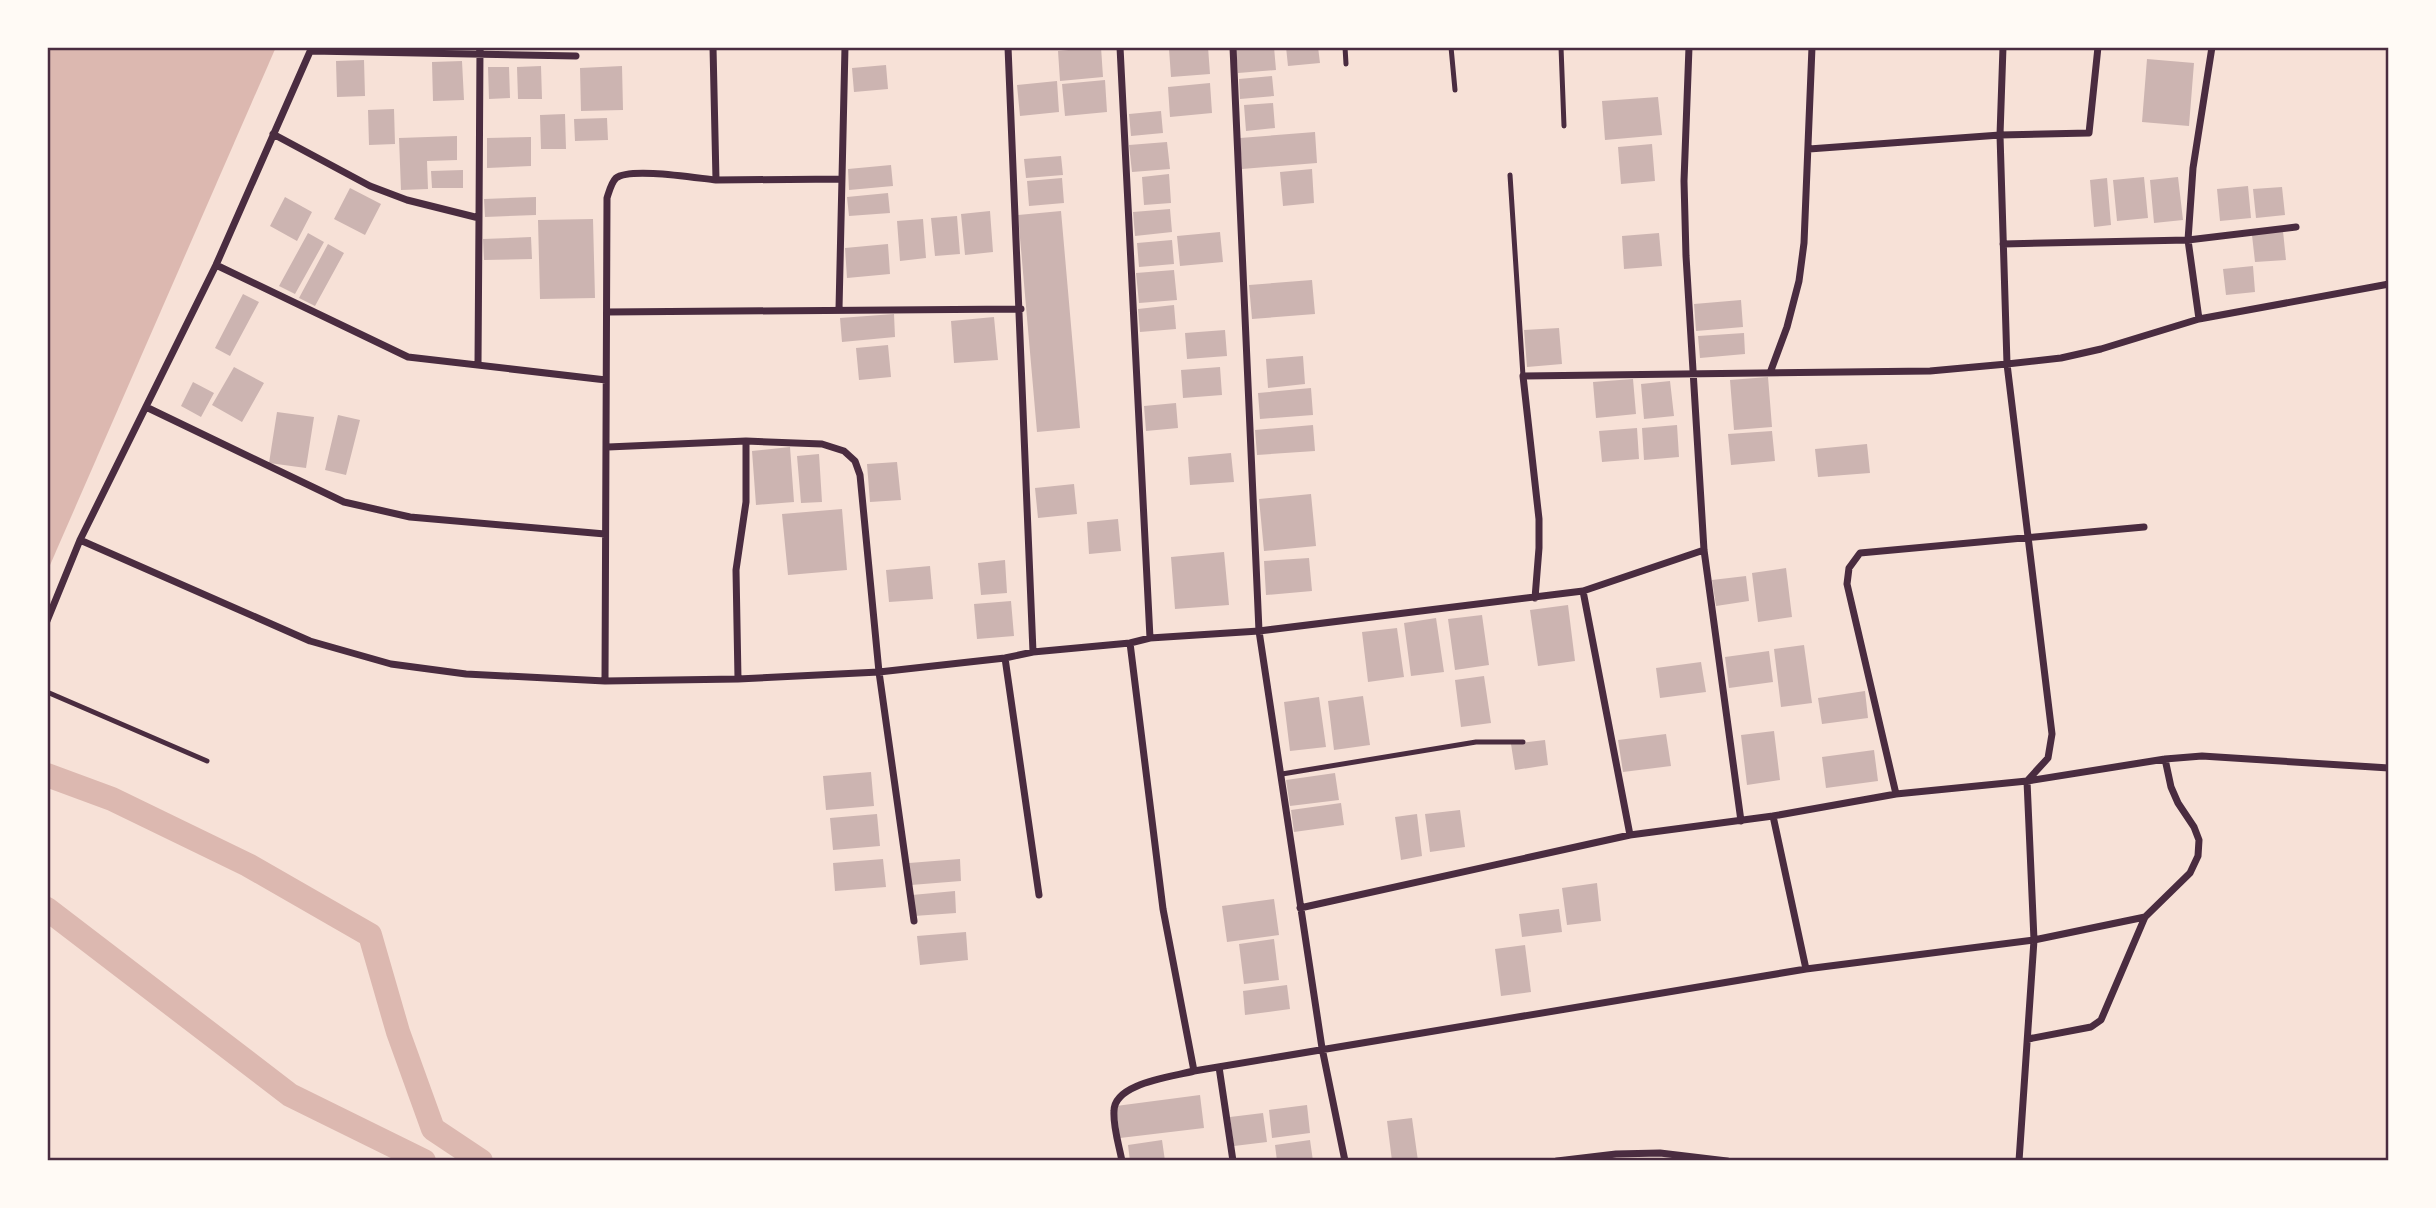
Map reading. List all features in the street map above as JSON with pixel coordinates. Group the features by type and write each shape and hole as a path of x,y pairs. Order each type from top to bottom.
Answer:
{"street":[{"path":"713,47 716,180"},
{"path":"839,309 845,47"},
{"path":"1008,47 1021,309 1033,652"},
{"path":"1121,47 1150,638"},
{"path":"1233,47 1259,631 1322,1048 1345,1161"},
{"path":"1689,47 1684,181 1704,550 1741,821"},
{"path":"1770,373 1787,327 1799,281 1804,243 1812,47"},
{"path":"2003,47 2000,135 2007,364 2052,734 2048,758 2027,781 2034,940 2019,1161"},
{"path":"1809,149 2000,135 2089,133 2098,47"},
{"path":"2199,319 2188,240 2193,168 2212,47"},
{"path":"47,621 80,540 216,265 312,49 480,51 576,56"},
{"path":"478,365 480,51"},
{"path":"273,134 370,186 407,200 479,218"},
{"path":"605,681 607,198 611,184 618,176 632,173 716,180 842,179"},
{"path":"2003,244 2188,240 2296,227"},
{"path":"216,265 408,357 606,380"},
{"path":"1535,598 1538,519 1523,376 1930,371 2007,364 2061,358 2199,319 2389,284"},
{"path":"607,312 1021,309"},
{"path":"146,407 344,502 410,517 605,534"},
{"path":"608,447 746,440 822,444 844,451 855,461 860,475 879,672 914,921"},
{"path":"738,679 737,570 746,510 746,440"},
{"path":"1896,794 1847,584 1849,568 1860,553 2144,527"},
{"path":"80,540 310,641 391,664 467,674 605,681 738,679 879,672 1005,658 1033,652 1130,643 1150,638 1259,631 1583,591 1704,550"},
{"path":"1583,591 1630,835"},
{"path":"1130,643 1163,909 1194,1071"},
{"path":"1005,658 1039,895"},
{"path":"1300,908 1630,835 1741,821 1896,794 2027,781 2165,759 2202,757 2389,768"},
{"path":"2028,1039 2091,1027 2101,1020 2145,917 2190,873 2199,856 2199,840 2171,787 2165,759"},
{"path":"1773,816 1806,969"},
{"path":"1122,1161 1113,1109 1118,1097 1134,1087 1194,1071 1806,969 2034,940 2145,917"},
{"path":"1219,1067 1233,1161"},
{"path":"1557,1161 1616,1154 1660,1153 1727,1161"}],"lane":[{"path":"1345,47 1346,64"},
{"path":"1451,47 1455,90"},
{"path":"1561,47 1564,126"},
{"path":"1510,175 1523,376"},
{"path":"47,692 207,761"},
{"path":"1282,774 1476,742 1523,742"}],"shaded area":[{"path":"47,47 276,47 47,572"}],"building":[{"path":"1101,47 1103,77 1060,81 1058,51"},
{"path":"1208,47 1210,74 1171,77 1169,49"},
{"path":"1236,47 1274,47 1276,70 1238,73"},
{"path":"1286,47 1318,47 1320,63 1288,66"},
{"path":"2147,59 2194,63 2189,126 2142,122"},
{"path":"364,60 365,96 337,97 336,61"},
{"path":"462,61 464,100 433,101 432,62"},
{"path":"886,65 888,89 854,92 852,68"},
{"path":"541,66 542,99 518,99 517,67"},
{"path":"622,66 623,110 581,111 580,68"},
{"path":"488,67 509,67 510,98 489,99"},
{"path":"1272,76 1274,96 1240,99 1239,79"},
{"path":"1105,80 1107,112 1065,116 1062,84"},
{"path":"1057,81 1059,112 1020,116 1017,85"},
{"path":"1210,83 1212,113 1170,117 1168,87"},
{"path":"1658,97 1662,135 1605,140 1602,101"},
{"path":"1273,103 1275,128 1246,131 1244,105"},
{"path":"394,109 395,144 369,145 368,110"},
{"path":"1161,111 1163,133 1131,136 1129,114"},
{"path":"565,114 566,149 541,149 540,115"},
{"path":"607,118 608,140 575,141 574,119"},
{"path":"1315,132 1317,163 1242,169 1240,138"},
{"path":"457,136 457,160 427,161 428,189 401,190 399,138"},
{"path":"531,137 531,166 487,168 487,138"},
{"path":"1167,142 1170,169 1132,172 1129,145"},
{"path":"1652,144 1655,181 1621,184 1618,147"},
{"path":"1061,156 1063,175 1026,178 1024,159"},
{"path":"891,165 893,186 849,190 848,169"},
{"path":"1312,169 1314,203 1283,206 1280,172"},
{"path":"463,170 463,188 432,188 431,171"},
{"path":"1169,174 1171,203 1144,205 1142,177"},
{"path":"2144,177 2148,218 2117,221 2113,180"},
{"path":"2178,177 2183,220 2154,223 2150,180"},
{"path":"1062,178 1064,203 1029,206 1027,181"},
{"path":"2107,178 2111,225 2094,227 2090,180"},
{"path":"2248,186 2251,218 2220,221 2217,189"},
{"path":"2282,187 2285,215 2256,218 2253,189"},
{"path":"350,188 381,204 365,235 334,219"},
{"path":"888,193 890,213 849,216 847,197"},
{"path":"285,197 312,212 297,241 270,226"},
{"path":"536,197 536,215 485,217 484,199"},
{"path":"1170,209 1172,232 1135,236 1133,212"},
{"path":"990,211 993,252 965,255 961,214"},
{"path":"1061,211 1080,428 1037,432 1018,215"},
{"path":"957,216 960,254 935,256 931,218"},
{"path":"593,219 595,298 540,299 538,220"},
{"path":"923,219 926,258 900,261 897,221"},
{"path":"2283,231 2286,260 2255,262 2252,235"},
{"path":"1220,232 1223,262 1180,266 1177,236"},
{"path":"308,233 324,242 295,294 279,286"},
{"path":"1659,233 1662,266 1624,269 1622,236"},
{"path":"531,237 532,259 484,260 483,239"},
{"path":"1172,240 1174,264 1139,267 1137,243"},
{"path":"328,244 344,253 315,306 299,298"},
{"path":"888,244 890,274 847,278 845,248"},
{"path":"2253,266 2255,292 2226,295 2223,269"},
{"path":"1174,270 1177,300 1139,303 1136,273"},
{"path":"1312,280 1315,314 1252,319 1249,285"},
{"path":"243,294 259,302 230,356 215,348"},
{"path":"1741,300 1743,327 1696,331 1694,304"},
{"path":"1174,305 1176,329 1140,332 1138,309"},
{"path":"894,314 895,337 842,342 840,318"},
{"path":"994,317 998,360 954,363 951,321"},
{"path":"1559,328 1562,364 1527,367 1524,330"},
{"path":"1225,330 1227,356 1187,359 1185,333"},
{"path":"1744,333 1745,354 1700,358 1698,336"},
{"path":"888,345 891,377 859,380 856,348"},
{"path":"1303,356 1305,384 1268,388 1266,359"},
{"path":"234,367 264,383 242,422 212,405"},
{"path":"1220,367 1222,395 1183,398 1181,370"},
{"path":"1768,377 1772,427 1734,430 1730,380"},
{"path":"1633,379 1636,414 1596,418 1593,382"},
{"path":"1670,381 1674,416 1644,419 1641,384"},
{"path":"193,382 214,393 201,417 181,406"},
{"path":"1311,388 1313,415 1260,419 1258,393"},
{"path":"1176,403 1178,428 1146,431 1144,406"},
{"path":"277,412 314,417 306,468 269,463"},
{"path":"338,415 360,420 346,475 325,470"},
{"path":"1313,425 1315,451 1257,455 1255,430"},
{"path":"1677,425 1679,457 1644,460 1642,428"},
{"path":"1637,428 1639,459 1602,462 1599,431"},
{"path":"1772,431 1775,461 1731,465 1728,434"},
{"path":"1867,444 1870,473 1818,477 1815,449"},
{"path":"790,447 794,502 756,505 752,451"},
{"path":"1231,453 1234,482 1190,485 1188,457"},
{"path":"819,454 822,502 801,503 797,456"},
{"path":"897,462 901,500 870,502 867,464"},
{"path":"1074,484 1077,514 1038,518 1035,488"},
{"path":"1311,494 1316,546 1264,551 1259,499"},
{"path":"842,509 847,570 788,575 782,514"},
{"path":"1118,519 1121,551 1089,554 1087,522"},
{"path":"1224,552 1229,605 1175,609 1171,557"},
{"path":"1309,558 1312,591 1266,595 1264,561"},
{"path":"1005,560 1007,593 981,595 978,563"},
{"path":"930,566 933,599 889,602 886,570"},
{"path":"1786,568 1792,617 1758,622 1752,573"},
{"path":"1746,576 1749,601 1716,606 1712,580"},
{"path":"1011,601 1014,636 977,639 974,604"},
{"path":"1568,605 1575,661 1538,666 1530,610"},
{"path":"1482,615 1489,665 1455,670 1448,619"},
{"path":"1436,618 1444,672 1411,676 1404,623"},
{"path":"1397,628 1404,677 1368,682 1362,632"},
{"path":"1804,645 1812,703 1781,707 1774,649"},
{"path":"1769,651 1773,682 1729,688 1725,657"},
{"path":"1701,662 1706,692 1660,698 1656,668"},
{"path":"1484,676 1491,723 1461,727 1455,680"},
{"path":"1865,691 1868,718 1822,724 1818,698"},
{"path":"1363,696 1370,745 1334,750 1328,701"},
{"path":"1319,697 1326,747 1290,751 1284,702"},
{"path":"1774,731 1780,780 1747,785 1741,735"},
{"path":"1666,734 1671,766 1623,772 1618,740"},
{"path":"1545,740 1548,765 1515,770 1511,744"},
{"path":"1874,750 1878,781 1826,788 1822,757"},
{"path":"871,772 874,806 826,810 823,776"},
{"path":"1335,773 1339,800 1290,806 1286,780"},
{"path":"1341,803 1344,825 1294,832 1291,810"},
{"path":"1460,810 1465,847 1430,852 1425,814"},
{"path":"877,814 880,846 833,850 830,818"},
{"path":"1417,814 1422,856 1401,860 1395,817"},
{"path":"883,859 886,887 835,891 833,863"},
{"path":"960,859 961,881 911,885 909,863"},
{"path":"1597,883 1601,921 1567,925 1562,888"},
{"path":"955,891 956,913 914,916 912,895"},
{"path":"1274,899 1279,935 1227,942 1222,906"},
{"path":"1559,909 1562,932 1522,937 1519,914"},
{"path":"966,932 968,960 920,965 917,936"},
{"path":"1274,939 1279,980 1244,984 1239,944"},
{"path":"1525,945 1531,992 1501,996 1495,949"},
{"path":"1287,985 1290,1009 1245,1015 1243,991"},
{"path":"1200,1095 1204,1128 1120,1138 1116,1106"},
{"path":"1307,1105 1310,1133 1272,1138 1269,1110"},
{"path":"1263,1113 1267,1142 1234,1146 1230,1117"},
{"path":"1412,1118 1418,1161 1392,1161 1387,1121"},
{"path":"1162,1140 1165,1161 1130,1161 1128,1145"},
{"path":"1310,1140 1313,1161 1277,1161 1275,1145"}],"waterway":[{"path":"47,775 112,799 248,865 370,935 398,1032 433,1129 481,1161"},
{"path":"47,909 290,1095 424,1161"}]}
